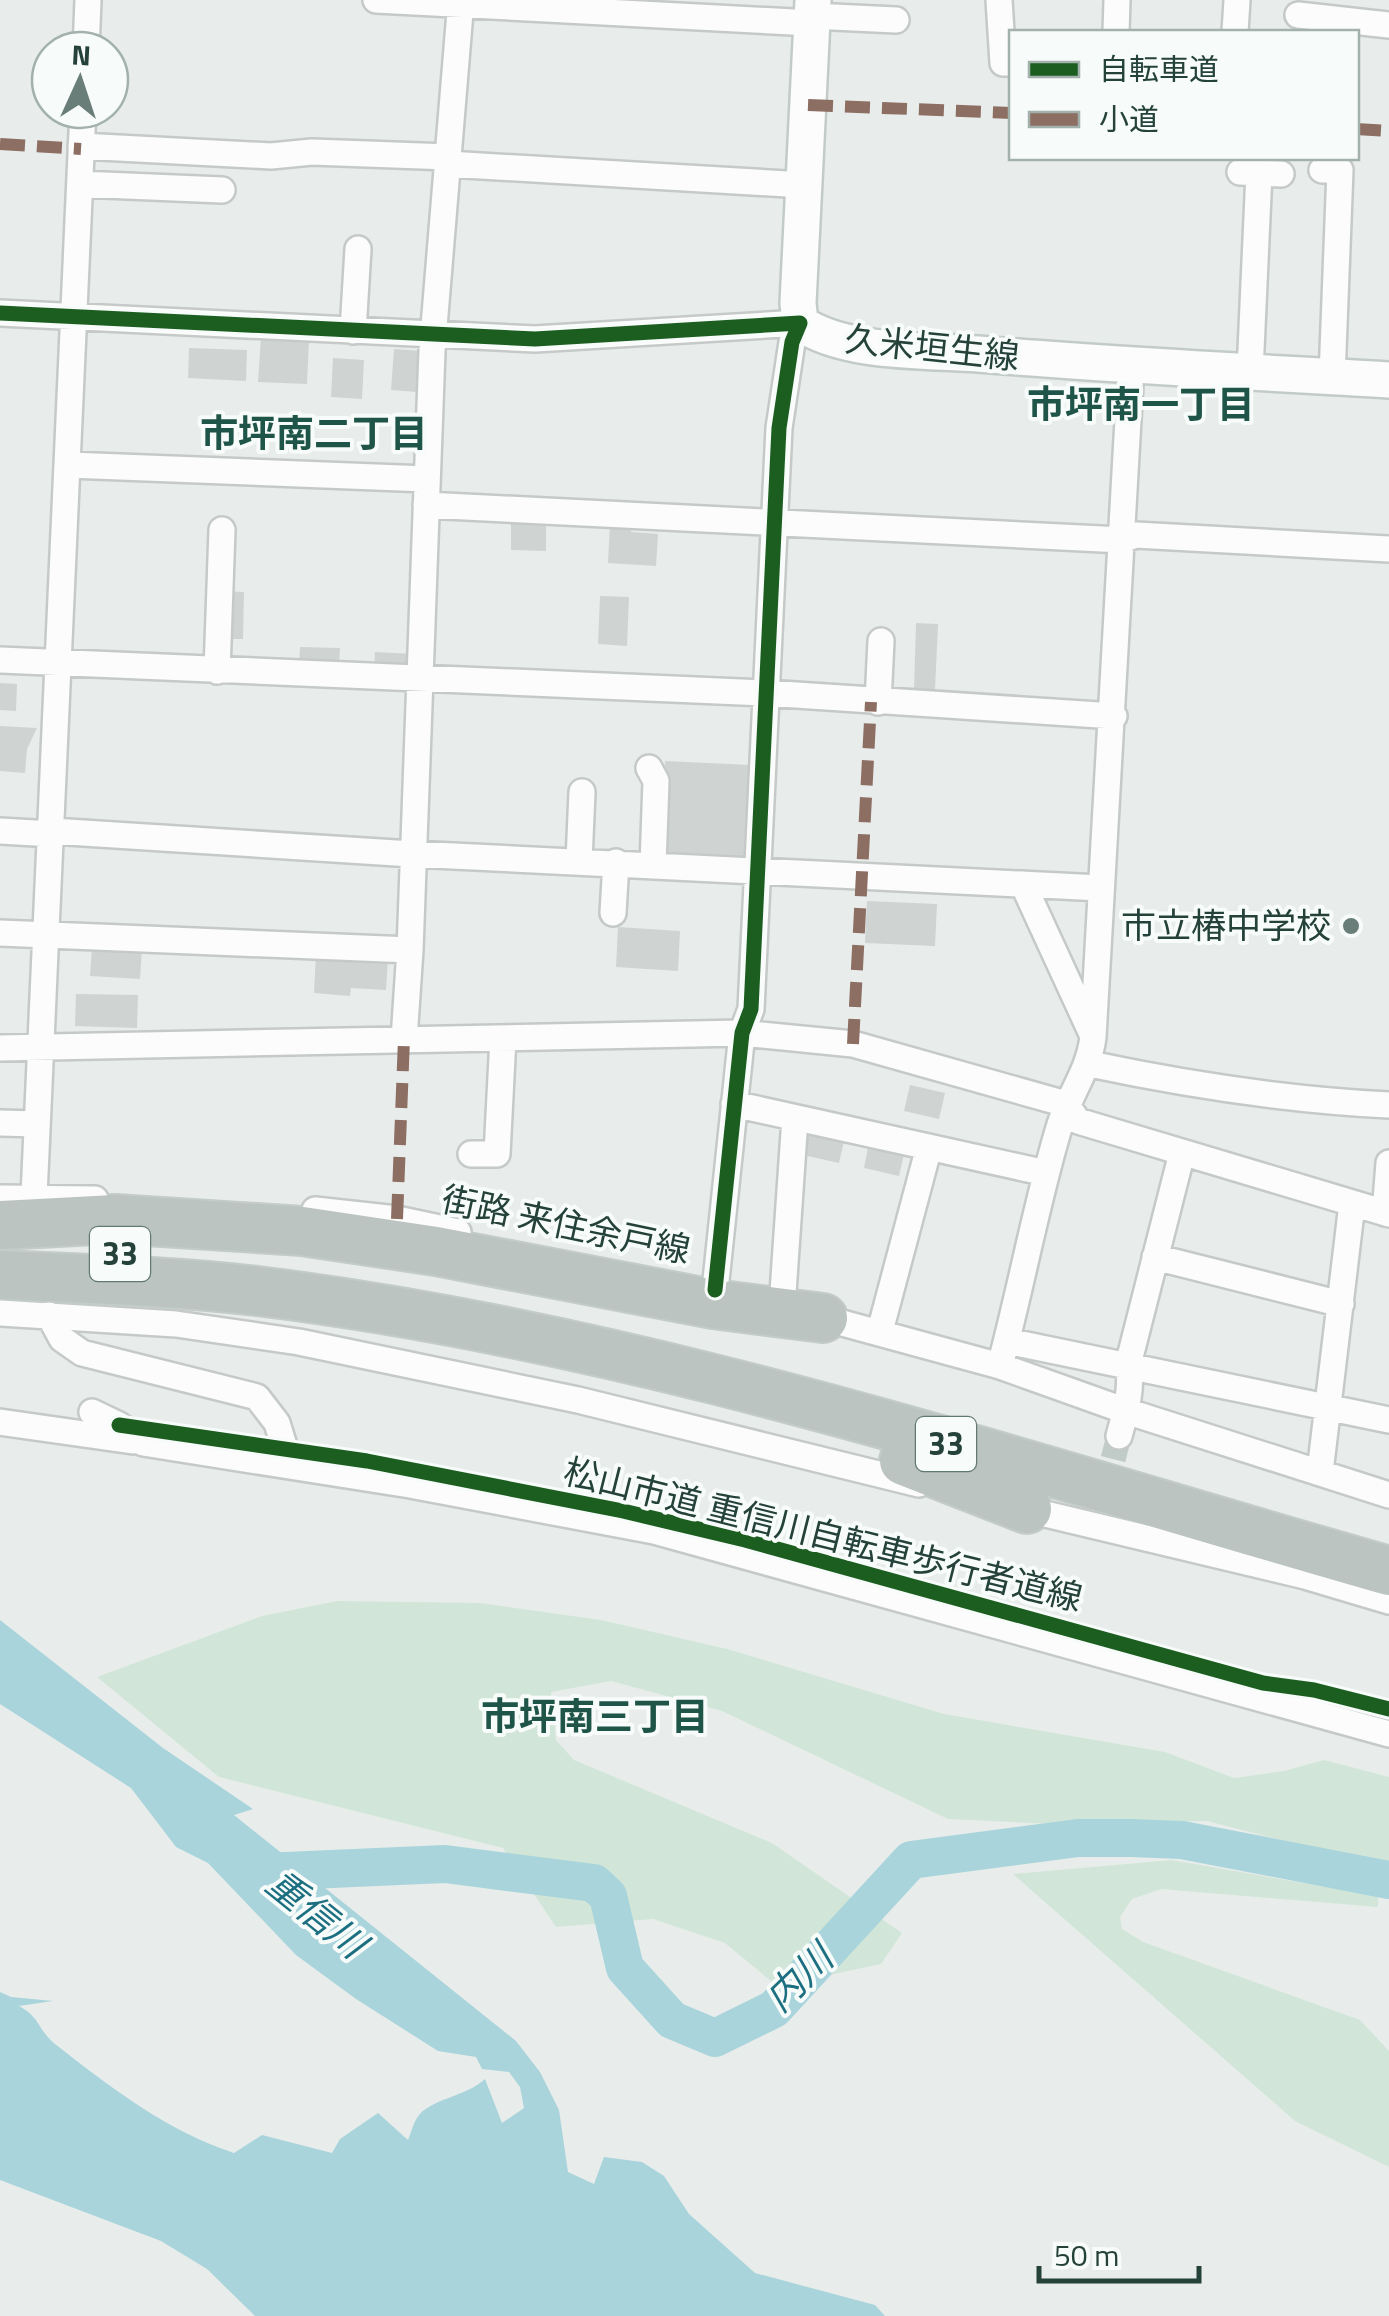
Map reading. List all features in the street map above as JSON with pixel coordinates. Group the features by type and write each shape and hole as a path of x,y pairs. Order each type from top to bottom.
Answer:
{"highway":[{"path":"17,1211 302,1231 436,1250 713,1304 803,1312"},
{"name":"33","path":"0,1250 240,1261 312,1274 499,1332"},
{"path":"0,1278 256,1307 691,1399 854,1444 1027,1509"},
{"name":"33","path":"0,1278 256,1291 499,1332 775,1394 1389,1571"}],"main road":[{"name":"久米垣生線","path":"812,13 800,323 830,338 862,344 1131,367 1389,380"}],"street":[{"path":"87,30 88,0"},
{"path":"376,0 812,13 896,20"},
{"path":"999,0 1003,63 1009,63"},
{"path":"1116,30 1117,0"},
{"path":"1235,30 1236,0"},
{"path":"404,1039 435,336 461,2"},
{"path":"1298,16 1389,25"},
{"path":"17,1211 37,1124 82,130"},
{"path":"82,146 271,156 312,152 804,185"},
{"path":"1322,170 1340,170 1325,271 1332,377"},
{"path":"1250,372 1260,173"},
{"path":"80,184 222,190"},
{"path":"353,331 358,249"},
{"path":"0,313 536,340 800,323 792,342 779,428 751,1008 742,1033 715,1290"},
{"path":"1131,367 1114,716 1090,1064 1066,1104 1046,1172 1004,1354 1128,1365 1389,1420"},
{"path":"68,465 774,521 1122,540 1136,536 1389,549"},
{"path":"217,670 222,530"},
{"path":"878,702 881,641"},
{"path":"0,660 766,693 1114,716"},
{"path":"648,768 656,781 653,865"},
{"path":"580,860 582,792"},
{"path":"0,832 1100,888"},
{"path":"614,913 616,862"},
{"path":"1023,884 1093,1038"},
{"path":"0,933 410,950"},
{"path":"0,1048 742,1033 852,1044 1066,1104 1078,1121 1387,1213 1389,1164"},
{"path":"470,1154 497,1154 503,1038"},
{"path":"1090,1064 1228,1090 1389,1105"},
{"path":"734,1104 1046,1172"},
{"path":"795,1118 803,1312"},
{"path":"0,1123 37,1124"},
{"path":"880,1331 930,1147"},
{"path":"1122,1424 1128,1365 1182,1154"},
{"name":"街路 来住余戸線","path":"0,1198 17,1211 300,1208 397,1220 615,1263 880,1331 1004,1354 1122,1424 1320,1472 1389,1495"},
{"path":"1320,1472 1352,1204"},
{"path":"1154,1257 1341,1304"},
{"path":"0,1313 176,1324 299,1342 578,1400 1027,1509 1099,1515 1389,1602"},
{"path":"50,1315 62,1339 82,1353 256,1397 277,1423 286,1450 284,1464"},
{"path":"92,1412 143,1443"},
{"path":"0,1422 284,1464 654,1531 1389,1734"}],"green space":[{"path":"337,1601 480,1603 601,1620 727,1649 944,1714 1165,1752 1234,1778 1324,1760 1389,1777 1389,1868 1207,1821 1053,1824 948,1819 722,1711 611,1681 551,1692 556,1740 574,1760 772,1843 902,1933 881,1964 777,1986 725,1943 653,1919 556,1927 503,1848 219,1777 97,1677 262,1616"},
{"path":"1172,1860 1378,1896 1378,1907 1161,1889 1132,1899 1120,1917 1122,1929 1143,1942 1360,2020 1389,2051 1389,2167 1295,2121 1013,1874"}],"water":[{"name":"重信川","path":"0,1620 163,1748 253,1809 234,1815 516,2041 540,2072 559,2110 568,2172 594,2184 604,2157 642,2162 664,2176 689,2214 755,2273 875,2305 885,2316 255,2316 207,2269 161,2241 0,2180 0,1992 11,1997 53,2001 19,2006 55,2044 118,2092 185,2133 234,2153 262,2135 332,2153 340,2139 378,2113 408,2140 422,2112 485,2079 502,2123 524,2108 520,2087 509,2072 482,2069 476,2057 438,2051 356,1999 296,1955 208,1863 176,1847 131,1788 0,1704"}],"building":[{"path":"261,337 309,340 307,384 258,382"},
{"path":"189,348 247,350 246,381 188,378"},
{"path":"394,349 421,351 417,392 391,390"},
{"path":"333,358 364,360 362,399 331,397"},
{"path":"511,523 546,523 546,551 511,550"},
{"path":"610,523 632,525 631,532 658,534 656,566 608,563"},
{"path":"225,591 244,592 243,639 223,639"},
{"path":"600,596 629,597 627,646 598,644"},
{"path":"916,623 938,624 935,690 914,689"},
{"path":"300,647 340,648 339,668 299,666"},
{"path":"375,652 414,654 414,673 374,671"},
{"path":"0,683 17,684 16,711 0,710"},
{"path":"0,726 37,728 27,749 25,773 0,771"},
{"path":"665,761 751,765 747,857 661,852"},
{"path":"867,901 937,904 935,946 865,943"},
{"path":"618,927 680,931 678,971 616,967"},
{"path":"92,946 142,949 140,979 90,976"},
{"path":"316,953 388,958 386,990 351,988 350,996 314,993"},
{"path":"76,994 138,995 137,1028 75,1026"},
{"path":"910,1085 945,1093 939,1119 904,1111"},
{"path":"809,1129 845,1137 839,1163 803,1155"},
{"path":"869,1142 905,1150 899,1176 864,1168"}],"waterway":[{"name":"内川","path":"263,1872 445,1864 594,1883 608,1896 625,1968 672,2020 715,2038 774,2009 911,1860 1078,1838 1182,1840 1389,1880"}],"tunnel":[{"path":"1104,1495 1119,1436"}],"marked path":[{"path":"808,105 1009,113"},
{"path":"1359,129 1389,131"},
{"path":"0,144 81,149"},
{"path":"853,1044 871,702"},
{"path":"397,1219 404,1039"}],"cycle path":[{"path":"0,313 535,339 800,323 792,342 779,428 751,1009 742,1033 715,1290"},
{"name":"松山市道 重信川自転車歩行者道線","path":"119,1425 367,1461 623,1511 745,1540 1263,1683 1314,1690 1389,1709"}],"place":[{"name":"市立椿中学校","path":"1351,926"}],"district":[{"name":"市坪南一丁目","path":"1141,405"},
{"name":"市坪南二丁目","path":"314,434"},
{"name":"市坪南三丁目","path":"595,1717"}]}
